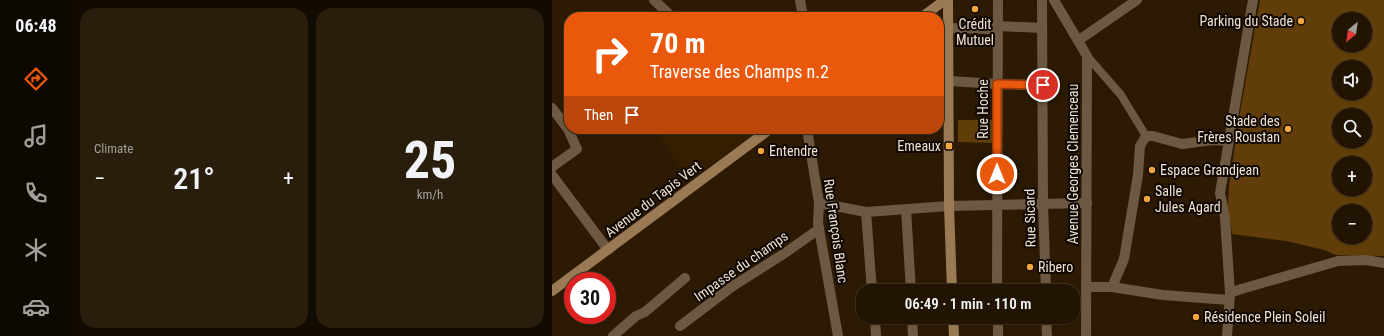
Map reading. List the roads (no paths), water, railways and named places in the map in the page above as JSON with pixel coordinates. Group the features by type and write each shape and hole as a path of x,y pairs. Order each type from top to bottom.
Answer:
{"main road":[{"path":"929,12 945,0"},
{"path":"948,0 952,284"},
{"name":"Avenue du Tapis Vert","path":"552,291 763,134"},
{"path":"953,324 954,336"}],"street":[{"path":"654,0 667,12"},
{"path":"800,0 802,12"},
{"name":"Rue Hoche","path":"998,0 998,284"},
{"name":"Rue Sicard","path":"1042,0 1043,204 1046,284"},
{"name":"Avenue Georges Clemenceau","path":"1054,0 1087,56 1086,336"},
{"path":"1078,40 1137,0"},
{"path":"1227,336 1230,297 1225,217 1220,193 1253,0"},
{"path":"949,28 992,29 998,26 1042,28"},
{"path":"1087,56 1121,95 1146,136"},
{"path":"949,81 1043,85"},
{"path":"552,108 564,124"},
{"path":"552,167 577,149 570,134"},
{"name":"Rue François Blanc","path":"808,134 819,203 818,223 838,336"},
{"path":"1146,136 1153,136 1182,144 1213,140 1228,142"},
{"path":"1112,287 1124,259 1138,175 1140,146 1146,136"},
{"path":"552,174 608,250"},
{"path":"819,203 866,212 950,206 1087,203"},
{"path":"906,209 911,284"},
{"path":"866,212 871,284"},
{"name":"Impasse du champs","path":"680,326 734,286 819,229"},
{"path":"1087,287 1112,287 1163,295 1230,297 1238,290 1338,261 1366,260 1384,263"},
{"path":"613,336 636,316 645,312 685,278"},
{"path":"875,324 876,336"},
{"path":"912,324 913,336"},
{"path":"998,324 998,336"},
{"path":"1046,324 1047,336"}],"place":[{"name":"Crédit Mutuel","path":"975,9"},
{"name":"Parking du Stade","path":"1301,21"},
{"name":"Stade des Frères Roustan","path":"1288,129"},
{"name":"Emeaux","path":"949,146"},
{"name":"Entendre","path":"761,151"},
{"name":"Espace Grandjean","path":"1152,170"},
{"name":"Salle Jules Agard","path":"1147,199"},
{"name":"Ribero","path":"1030,267"},
{"name":"Résidence Plein Soleil","path":"1196,317"}]}
